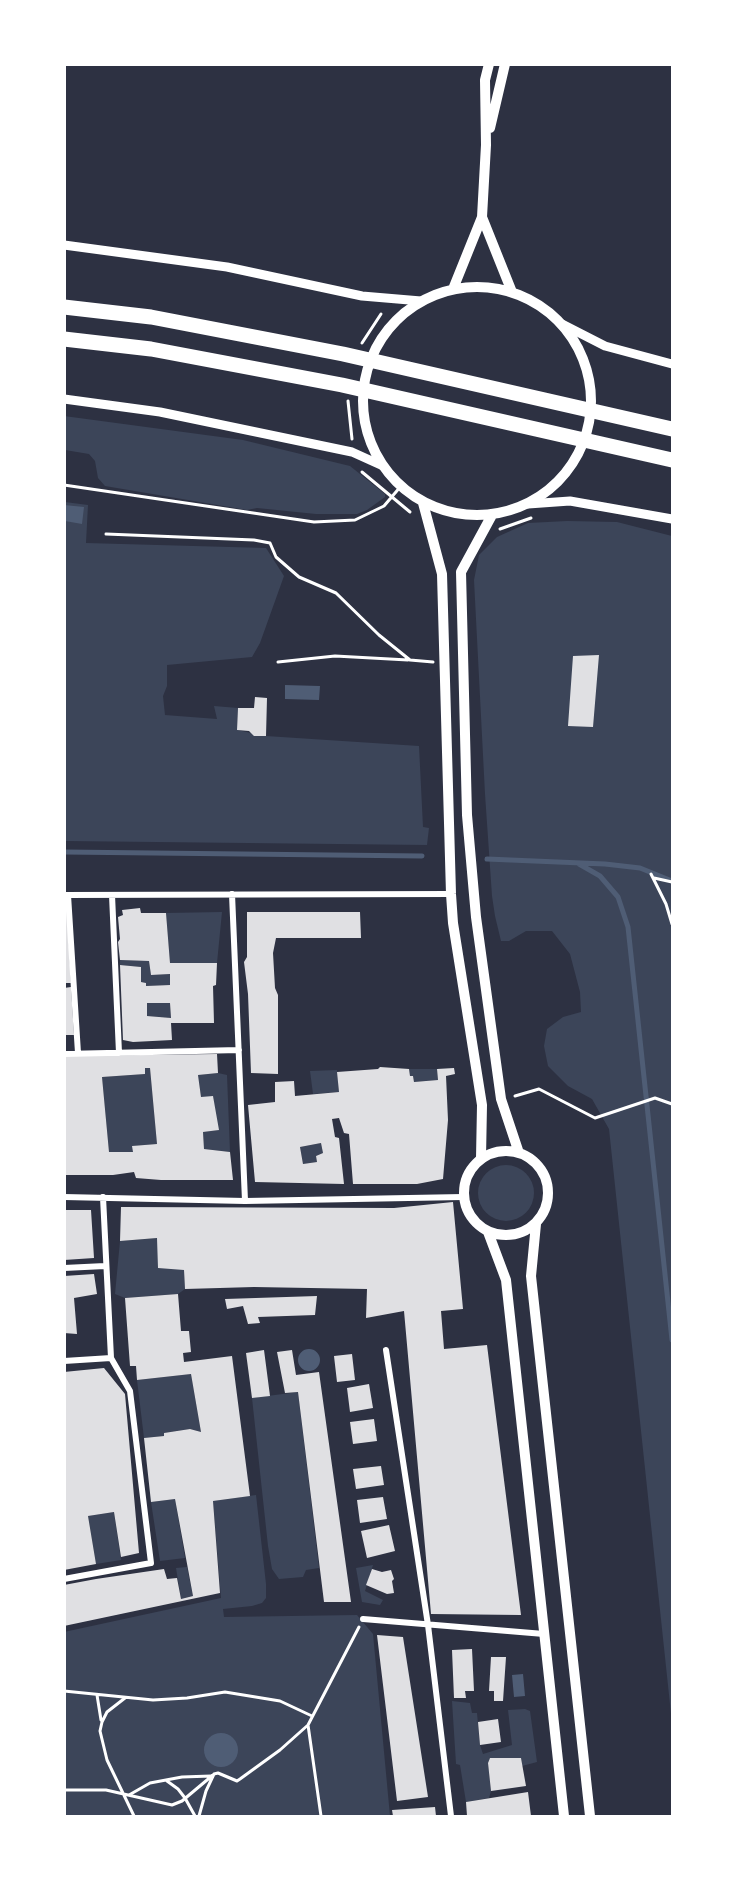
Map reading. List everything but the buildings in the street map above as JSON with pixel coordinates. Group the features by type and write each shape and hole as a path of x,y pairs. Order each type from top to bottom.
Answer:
{"highway":[{"path":"64,307 151,317 343,354 672,429"},
{"path":"64,339 151,349 342,385 672,460"}],"main road":[{"path":"453,289 482,217 486,146 485,80 488,64"},
{"path":"486,146 505,64"},
{"path":"482,217 512,292"},
{"path":"482,288 512,292 538,304 562,324 575,342 585,362 590,390 590,415 586,438 577,459 558,483 528,504 492,515 459,515 439,511 423,503 400,486 383,466 370,443 362,405 364,377 370,358 381,336 399,317 421,301 453,289 482,288"},
{"path":"423,503 442,574 451,894 453,923 482,1105 481,1158"},
{"path":"492,515 461,572 467,815 476,917 501,1100 519,1153"},
{"path":"501,1151 519,1153 534,1161 543,1172 548,1186 548,1201 544,1212 536,1224 517,1235 502,1236 488,1232 475,1223 467,1211 463,1197 466,1178 481,1158 501,1151"},
{"path":"536,1224 531,1276 590,1816"},
{"path":"488,1232 506,1280 564,1816"}],"street":[{"path":"64,245 227,267 362,296 421,301"},
{"path":"562,324 605,346 672,364"},
{"path":"64,399 160,412 352,452 383,466"},
{"path":"528,504 570,501 672,519"},
{"path":"232,894 245,1201"},
{"path":"78,1053 66,895 451,894"},
{"path":"112,895 119,1053"},
{"path":"64,1054 239,1050"},
{"path":"64,1197 245,1201 463,1197"},
{"path":"64,1580 151,1563 130,1391 111,1358 103,1197"},
{"path":"64,1269 105,1266"},
{"path":"386,1350 428,1624 451,1816"},
{"path":"64,1361 111,1358"},
{"path":"363,1619 544,1634"}],"path":[{"path":"358,469 430,529"},
{"path":"64,485 314,522 355,520 384,506 400,486"},
{"path":"493,534 499,529 535,518"},
{"path":"106,534 254,540 270,543 276,557 299,578 336,593 379,635 410,660"},
{"path":"278,662 335,656 443,663"},
{"path":"672,882 652,876 666,904 672,924"},
{"path":"501,1100 539,1089 595,1118 655,1098 672,1104"},
{"path":"129,1795 150,1783 165,1780 218,1773 232,1779 240,1779 280,1750 308,1725 363,1619"},
{"path":"64,1691 170,1699 225,1692 280,1701 312,1716"},
{"path":"98,1695 102,1722"},
{"path":"126,1697 107,1712 100,1731 107,1760 134,1816"},
{"path":"308,1725 321,1816"},
{"path":"64,1790 106,1790 172,1805 185,1798 212,1775"},
{"path":"197,1816 212,1775"},
{"path":"165,1780 178,1789 197,1816"}],"shaded area":[{"path":"64,416 243,440 350,466 385,494 385,497 357,514 316,514 257,508 247,510 105,486 98,478 95,461 89,454 65,450"},
{"path":"65,502 88,505 86,543 266,548 284,576 260,643 252,657 167,665 167,686 163,696 165,715 217,719 214,706 238,708 237,730 266,736 419,746 423,827 429,828 427,845 65,841"},
{"path":"64,505 84,507 82,524 65,521"},
{"path":"617,522 672,536 672,1723 609,1129 592,1099 568,1086 548,1066 544,1046 547,1029 563,1017 581,1012 580,992 570,954 552,931 526,931 509,941 501,941 492,896 474,580 479,555 497,537 528,523"},
{"path":"285,685 320,686 319,700 285,699"},
{"path":"222,912 217,963 170,963 166,913"},
{"path":"120,960 149,961 151,975 170,974 170,985 146,986 146,983 141,982 141,967 120,965"},
{"path":"147,1003 170,1003 171,1018 147,1016"},
{"path":"145,1068 150,1068 157,1144 133,1146 133,1152 109,1152 102,1077 145,1074"},
{"path":"409,1069 437,1069 438,1080 414,1082"},
{"path":"337,1070 339,1092 313,1094 310,1071"},
{"path":"218,1073 227,1075 230,1152 204,1149 203,1132 218,1130 213,1097 201,1097 198,1075"},
{"path":"321,1143 323,1153 316,1156 317,1162 303,1164 300,1147"},
{"path":"506,1165 517,1167 526,1173 532,1182 534,1193 532,1204 526,1213 517,1219 506,1221 495,1219 486,1213 480,1204 478,1193 480,1182 486,1173 495,1167"},
{"path":"157,1238 184,1270 185,1289 178,1294 125,1298 115,1294 120,1241"},
{"path":"309,1349 317,1352 320,1360 317,1368 309,1371 301,1368 298,1360 301,1352"},
{"path":"191,1374 201,1432 190,1429 164,1433 164,1436 144,1438 137,1380"},
{"path":"298,1392 319,1568 306,1570 303,1577 279,1579 272,1569 268,1546 252,1398"},
{"path":"256,1495 266,1598 262,1603 252,1606 223,1609 224,1617 357,1615 373,1634 390,1816 65,1816 64,1632 221,1598 213,1501"},
{"path":"175,1499 185,1558 160,1561 151,1502"},
{"path":"114,1512 121,1560 96,1564 88,1516"},
{"path":"373,1565 365,1591 383,1600 380,1605 362,1602 356,1568"},
{"path":"187,1567 193,1596 181,1599 176,1568"},
{"path":"523,1674 525,1696 514,1697 512,1675"},
{"path":"452,1701 470,1703 472,1713 477,1713 483,1754 512,1745 508,1710 530,1711 537,1762 522,1766 521,1758 490,1758 488,1763 491,1791 489,1798 466,1802 460,1765 456,1764"},
{"path":"221,1733 233,1738 238,1750 233,1762 221,1767 209,1762 204,1750 209,1738"}],"waterway":[{"path":"64,852 422,856"},
{"path":"487,859 605,864 640,868 672,881"},
{"path":"579,864 600,876 618,897 628,927 672,1340"}]}
